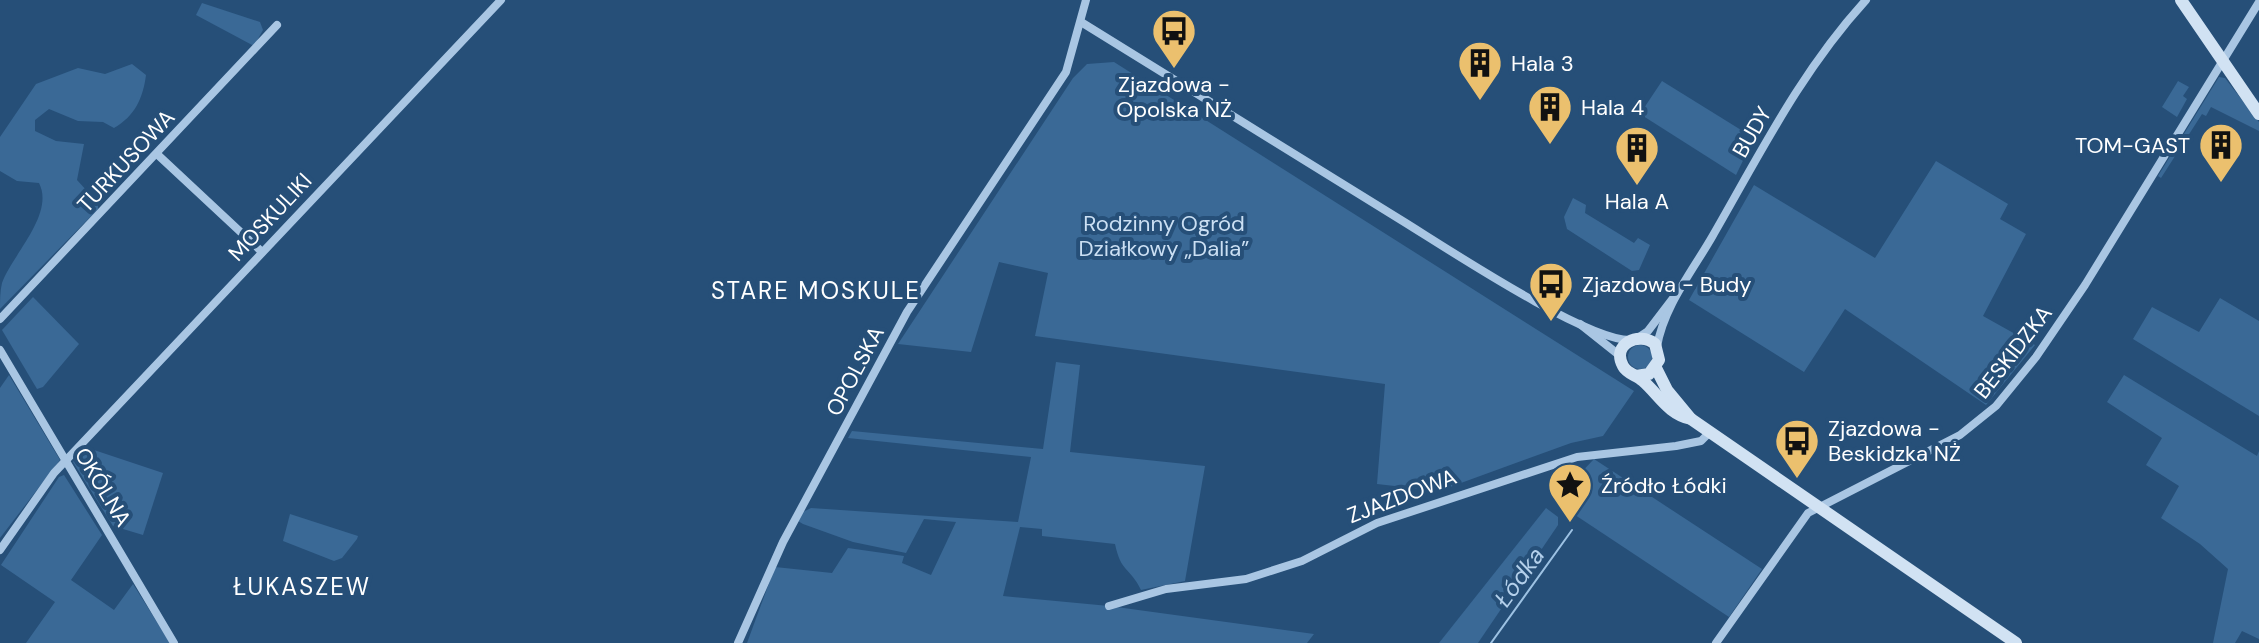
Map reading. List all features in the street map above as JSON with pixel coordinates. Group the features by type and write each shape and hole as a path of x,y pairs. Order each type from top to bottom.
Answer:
{"street":[{"name":"MOSKULIKI","path":"0,550 54,473 501,0"},
{"name":"OPOLSKA","path":"738,643 783,542 907,312 1066,72 1086,0"},
{"name":"BUDY","path":"1657,348 1680,289 1810,68 1866,0"},
{"path":"2181,0 2259,114"},
{"name":"BESKIDZKA","path":"1716,643 1794,530 1817,506 1960,435 1996,406 2036,357 2078,296 2259,2"},
{"path":"1081,22 1494,277 1580,324 1616,350 1625,369 1671,410 1691,419 2016,643"},
{"name":"TURKUSOWA","path":"0,319 158,155 277,25"},
{"path":"158,155 262,252"},
{"name":"BUDY","path":"1635,338 1680,289"},
{"path":"1580,324 1648,339 1657,348 1656,368 1649,374 1636,376"},
{"path":"1621,358 1622,349 1635,338"},
{"name":"OKÓLNA","path":"0,350 174,643"},
{"path":"1656,368 1691,419"},
{"name":"ZJAZDOWA","path":"1109,606 1166,589 1260,574 1302,561 1389,518 1577,457 1676,446 1701,441 1710,432"}],"green space":[{"path":"202,3 260,22 263,30 254,46 196,15"},
{"name":"Rodzinny Ogród Działkowy „Dalia”","path":"1114,62 1634,391 1603,436 1571,443 1439,491 1377,484 1385,384 1035,336 1048,273 999,262 971,352 898,344 1073,78 1087,64"},
{"path":"132,64 146,75 143,91 133,112 114,128 103,122 78,121 49,109 35,120 35,131 56,141 84,144 77,180 98,203 98,209 0,309 2,283 37,221 42,195 39,183 17,181 0,171 0,137 36,84 78,68 105,74"},
{"path":"2219,77 2225,78 2259,122 2259,131 2211,107 2206,116 2202,114 2161,178 2158,176"},
{"path":"1662,81 1754,138 1736,175 1640,114"},
{"path":"2178,81 2189,87 2183,96 2187,99 2177,117 2162,107"},
{"path":"1936,161 2008,204 2000,219 2026,234 1983,316 2035,345 1986,405 1845,309 1804,372 1689,300 1754,185 1875,258"},
{"path":"1573,198 1586,205 1585,213 1634,243 1638,238 1650,245 1639,270 1632,271 1567,229 1564,217"},
{"path":"33,297 79,344 43,387 37,389 2,330"},
{"path":"2220,298 2259,321 2259,416 2133,339 2152,307 2199,332"},
{"path":"1640,345 1649,348 1652,357 1649,366 1640,369 1631,366 1628,357 1631,348"},
{"path":"1056,362 1080,365 1070,452 1205,466 1185,581 1141,590 1120,560 1115,544 1042,536 1042,529 1020,527 1003,596 1109,606 1314,634 1307,643 747,643 775,567 832,573 848,548 904,556 902,563 931,575 956,522 924,519 906,553 853,542 798,521 803,512 811,508 1018,522 1031,457 848,438 852,431 1043,449"},
{"path":"9,375 60,460 0,538 0,388"},
{"path":"2124,375 2257,456 2259,451 2259,639 2242,631 2235,643 2213,643 2228,569 2200,544 2161,518 2179,486 2146,465 2162,438 2107,402"},
{"path":"85,447 163,473 143,535 113,526 73,462"},
{"path":"1594,459 1762,569 1729,617 1554,501"},
{"path":"64,475 102,535 71,580 114,610 133,584 170,643 26,643 55,602 1,565 59,477"},
{"path":"1546,508 1558,517 1558,525 1478,643 1439,643"},
{"path":"290,514 358,536 357,539 342,558 334,561 283,541"}],"waterway":[{"name":"Łódka","path":"1491,643 1572,530"}],"place":[{"name":"Zjazdowa - Opolska NŻ","path":"1174,70"},
{"name":"Hala 3","path":"1480,102"},
{"name":"Hala 4","path":"1550,146"},
{"name":"TOM-GAST","path":"2221,184"},
{"name":"Hala A","path":"1637,187"},
{"name":"Zjazdowa - Budy","path":"1551,323"},
{"name":"Zjazdowa - Beskidzka NŻ","path":"1797,480"},
{"name":"Źródło Łódki","path":"1570,524"}],"district":[{"name":"STARE MOSKULE","path":"816,290"},
{"name":"ŁUKASZEW","path":"302,586"}]}
